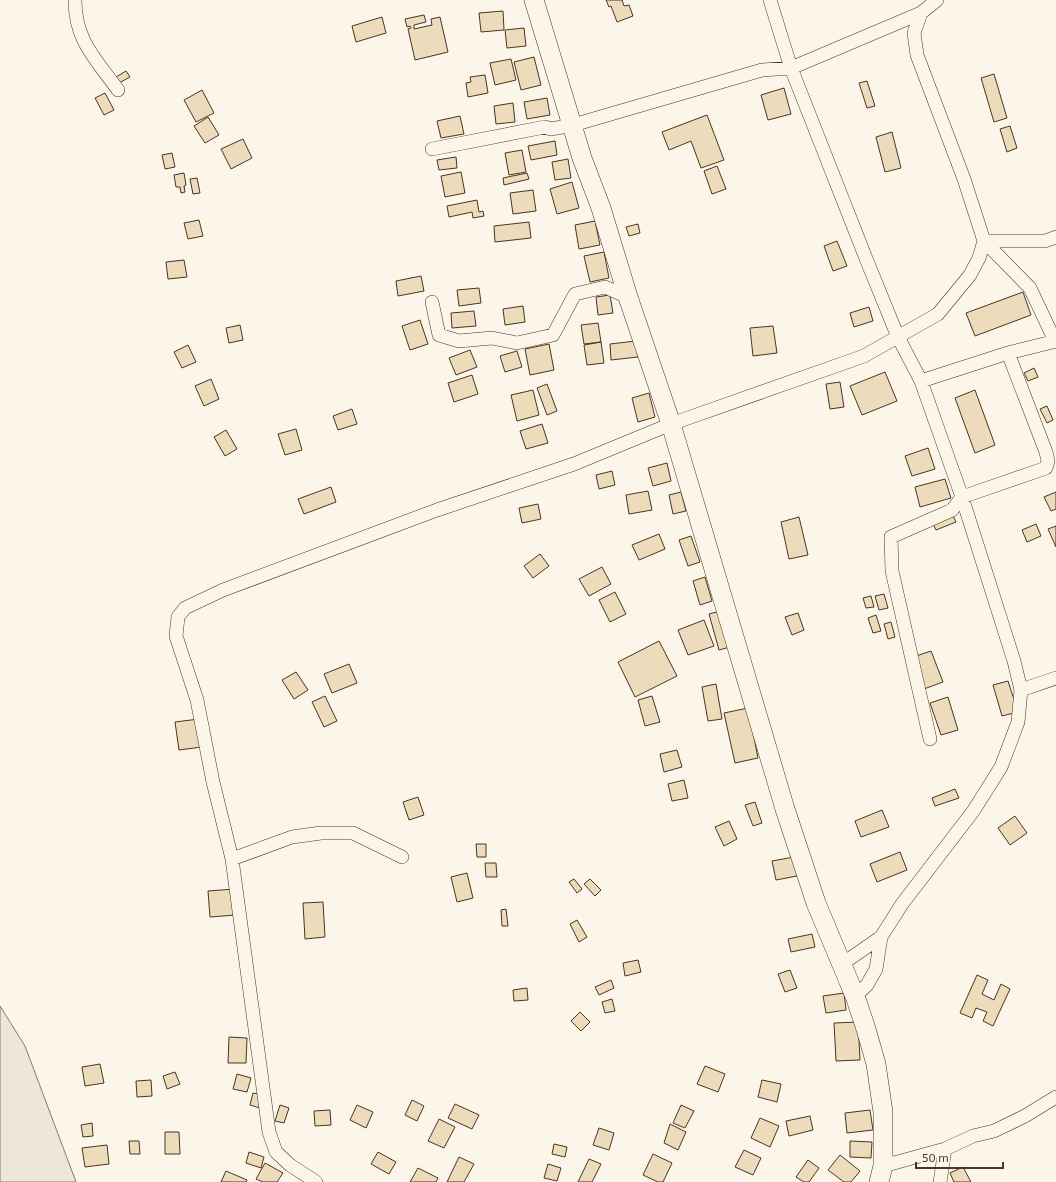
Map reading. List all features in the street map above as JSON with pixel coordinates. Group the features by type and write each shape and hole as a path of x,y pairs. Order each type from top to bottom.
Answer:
{"highway":[{"path":"534,0 582,158 601,208 628,297 671,424 785,809 816,903 855,996 876,1064 883,1112 881,1174"}],"street":[{"path":"75,0 75,18 82,39 118,90"},
{"path":"770,0 791,68 898,338 921,381 962,497 1014,661 1021,690 1018,722 1001,767 974,810 902,904 881,937 842,964"},
{"path":"432,149 545,127 551,129 573,125 762,70 791,68 921,13 937,0"},
{"path":"921,13 914,33 916,55 964,179 984,241 1030,288 1056,341 1008,353 921,381"},
{"path":"984,241 1045,241 1056,237"},
{"path":"312,1181 290,1165 276,1152 269,1132 267,1105 252,1014 232,859 213,782 197,700 176,636 178,616 185,608 223,590 437,510 574,464 671,424 864,356 938,314 970,274 979,258 984,241"},
{"path":"432,302 439,335 459,342 492,338 518,343 554,336 575,294 605,287 628,297"},
{"path":"930,739 892,571 891,537 952,510 962,497 1051,465 1048,462 1046,452 1008,353"},
{"path":"1021,690 1056,678"},
{"path":"232,859 292,837 321,833 353,833 402,857"},
{"path":"855,996 867,985 876,969 881,937"},
{"path":"881,1174 945,1149 973,1136 994,1130 1024,1116 1056,1097"},
{"path":"940,1182 945,1149"}],"shaded area":[{"path":"0,1006 25,1046 76,1182 0,1182"}],"building":[{"path":"606,0 622,0 624,6 629,5 633,16 617,22 611,6 609,7"},
{"path":"503,11 504,30 481,32 479,13"},
{"path":"424,15 426,22 414,25 414,29 432,25 431,19 440,17 448,52 415,60 408,29 411,28 410,26 407,27 405,19"},
{"path":"382,17 386,33 356,42 352,26"},
{"path":"524,28 526,46 507,48 505,30"},
{"path":"534,57 541,85 521,90 514,62"},
{"path":"511,59 516,80 495,85 490,63"},
{"path":"126,71 130,77 119,83 116,77"},
{"path":"994,74 1007,118 994,122 981,78"},
{"path":"485,75 488,93 468,97 466,83 471,82 470,77"},
{"path":"867,81 875,106 867,108 859,83"},
{"path":"784,88 791,114 768,120 761,95"},
{"path":"202,90 214,113 196,122 184,100"},
{"path":"105,93 114,110 104,115 95,98"},
{"path":"547,98 550,115 527,119 524,102"},
{"path":"513,103 515,122 496,124 494,106"},
{"path":"707,115 724,160 701,168 691,141 669,150 662,132"},
{"path":"460,116 464,134 441,138 437,121"},
{"path":"208,117 219,135 205,143 194,126"},
{"path":"1010,126 1017,148 1007,152 1000,129"},
{"path":"892,132 901,168 885,172 876,137"},
{"path":"243,139 252,158 231,169 221,149"},
{"path":"555,141 557,155 531,160 528,146"},
{"path":"522,150 526,172 509,175 505,153"},
{"path":"172,153 175,167 165,169 162,155"},
{"path":"456,157 457,168 439,170 437,160"},
{"path":"568,159 571,178 555,180 552,162"},
{"path":"717,166 726,189 712,194 704,171"},
{"path":"461,172 465,193 445,197 441,176"},
{"path":"184,173 186,185 184,186 185,192 181,193 180,187 176,187 174,175"},
{"path":"527,173 529,179 504,185 503,178"},
{"path":"197,178 200,193 193,194 190,179"},
{"path":"572,182 579,208 557,214 550,189"},
{"path":"533,190 536,211 513,214 510,193"},
{"path":"477,200 479,212 483,211 484,216 473,218 472,212 449,217 447,206"},
{"path":"199,220 203,236 188,239 184,223"},
{"path":"595,221 600,245 579,249 575,225"},
{"path":"529,222 531,238 495,242 494,226"},
{"path":"638,224 640,233 629,236 626,227"},
{"path":"837,241 847,266 833,271 824,246"},
{"path":"604,252 609,278 590,282 584,256"},
{"path":"184,260 187,277 168,279 166,262"},
{"path":"421,276 424,291 398,296 396,281"},
{"path":"479,288 481,303 459,306 457,290"},
{"path":"1023,292 1031,315 975,336 966,313"},
{"path":"610,295 613,313 598,315 596,297"},
{"path":"523,306 525,322 505,325 503,309"},
{"path":"869,307 873,321 854,327 850,313"},
{"path":"474,311 476,326 452,328 451,313"},
{"path":"420,320 428,344 410,350 402,326"},
{"path":"598,323 601,342 584,344 581,325"},
{"path":"240,325 243,340 229,343 226,328"},
{"path":"773,326 777,353 753,356 750,328"},
{"path":"636,341 638,357 611,360 610,344"},
{"path":"601,342 604,363 587,365 584,345"},
{"path":"549,344 554,370 530,375 525,349"},
{"path":"188,345 196,362 182,368 174,352"},
{"path":"470,350 477,367 456,375 449,358"},
{"path":"517,351 522,367 505,372 500,356"},
{"path":"1034,368 1038,377 1028,381 1024,373"},
{"path":"885,372 897,401 862,415 850,386"},
{"path":"472,375 478,394 454,402 448,383"},
{"path":"211,379 219,399 204,406 195,386"},
{"path":"840,382 844,407 830,409 826,384"},
{"path":"547,384 557,411 547,415 537,388"},
{"path":"533,390 539,415 517,421 511,395"},
{"path":"975,390 995,445 975,453 955,398"},
{"path":"649,393 655,417 638,422 632,398"},
{"path":"1047,406 1053,420 1047,423 1040,409"},
{"path":"352,409 357,424 338,430 333,416"},
{"path":"542,424 548,443 526,449 520,431"},
{"path":"296,429 302,450 285,455 278,434"},
{"path":"226,430 237,449 225,456 214,437"},
{"path":"928,448 935,469 912,476 905,456"},
{"path":"667,463 671,481 653,486 648,468"},
{"path":"612,471 615,485 599,489 596,475"},
{"path":"945,479 951,498 920,507 915,487"},
{"path":"331,487 336,502 304,514 298,499"},
{"path":"648,491 652,510 629,514 626,495"},
{"path":"681,492 686,511 673,514 669,495"},
{"path":"1056,492 1056,509 1051,511 1044,497"},
{"path":"538,504 541,519 522,523 519,508"},
{"path":"952,514 956,522 936,530 932,522"},
{"path":"799,517 808,555 789,559 781,522"},
{"path":"1036,524 1041,536 1027,542 1022,530"},
{"path":"1056,526 1056,547 1048,529"},
{"path":"659,534 665,549 639,560 632,545"},
{"path":"691,536 700,562 688,566 679,540"},
{"path":"540,554 549,566 533,578 524,566"},
{"path":"602,567 611,584 589,596 579,579"},
{"path":"705,577 712,601 700,605 693,581"},
{"path":"615,592 626,614 610,622 599,600"},
{"path":"884,594 888,608 879,610 875,596"},
{"path":"871,596 874,607 866,608 863,598"},
{"path":"720,611 730,647 719,650 709,614"},
{"path":"798,613 804,630 792,635 785,617"},
{"path":"876,615 881,631 873,633 868,618"},
{"path":"704,620 714,646 688,655 678,630"},
{"path":"891,622 895,637 888,639 884,624"},
{"path":"659,641 677,676 635,697 618,662"},
{"path":"931,651 943,682 924,689 913,657"},
{"path":"349,664 357,683 332,693 324,674"},
{"path":"296,672 308,690 294,699 282,680"},
{"path":"1008,681 1018,712 1002,716 993,685"},
{"path":"716,684 722,719 708,721 702,687"},
{"path":"325,696 337,721 324,727 312,702"},
{"path":"652,696 660,722 645,726 638,700"},
{"path":"948,697 958,730 941,735 930,703"},
{"path":"748,708 758,758 735,763 724,713"},
{"path":"199,719 202,747 179,750 175,722"},
{"path":"677,750 682,767 664,772 660,754"},
{"path":"684,780 688,798 672,801 668,784"},
{"path":"955,789 959,798 935,806 932,798"},
{"path":"418,797 424,815 409,820 403,802"},
{"path":"755,802 762,823 753,826 745,805"},
{"path":"882,810 889,827 861,837 855,821"},
{"path":"1015,816 1027,833 1010,845 998,828"},
{"path":"729,821 737,839 724,846 715,827"},
{"path":"476,844 486,844 486,857 477,857"},
{"path":"900,852 907,870 877,882 870,864"},
{"path":"794,857 797,876 776,880 772,861"},
{"path":"485,863 496,863 497,877 486,877"},
{"path":"467,873 473,898 457,902 451,877"},
{"path":"574,879 582,889 577,893 569,882"},
{"path":"590,879 601,890 595,896 584,884"},
{"path":"234,889 236,915 210,917 208,891"},
{"path":"323,902 325,937 305,939 303,903"},
{"path":"506,909 508,926 502,926 501,910"},
{"path":"577,920 587,937 579,942 570,924"},
{"path":"812,934 815,947 791,952 788,939"},
{"path":"638,960 641,972 625,976 623,963"},
{"path":"790,970 797,988 785,992 778,974"},
{"path":"977,975 988,980 982,994 994,1000 1001,984 1010,989 993,1026 983,1021 987,1012 976,1008 972,1018 960,1013"},
{"path":"611,980 614,988 599,995 595,987"},
{"path":"527,988 528,1000 514,1001 513,990"},
{"path":"844,993 846,1010 826,1013 823,996"},
{"path":"612,999 615,1011 605,1013 602,1002"},
{"path":"580,1012 590,1022 581,1031 571,1021"},
{"path":"858,1022 860,1060 836,1061 834,1023"},
{"path":"229,1037 247,1038 246,1063 228,1063"},
{"path":"100,1064 104,1083 85,1086 82,1067"},
{"path":"705,1066 725,1074 718,1092 697,1084"},
{"path":"175,1072 180,1084 167,1089 163,1076"},
{"path":"237,1074 251,1078 247,1092 233,1089"},
{"path":"151,1080 152,1096 137,1097 136,1081"},
{"path":"762,1080 781,1084 777,1102 758,1097"},
{"path":"253,1093 263,1095 260,1108 250,1105"},
{"path":"412,1100 424,1106 417,1121 405,1115"},
{"path":"455,1104 479,1115 472,1129 448,1118"},
{"path":"280,1105 289,1108 284,1123 275,1121"},
{"path":"357,1105 373,1112 366,1128 350,1120"},
{"path":"681,1105 694,1111 685,1128 673,1123"},
{"path":"330,1110 331,1125 315,1126 314,1111"},
{"path":"870,1110 873,1130 847,1133 845,1113"},
{"path":"810,1116 813,1130 789,1136 786,1121"},
{"path":"760,1118 779,1126 770,1147 751,1138"},
{"path":"439,1119 455,1127 444,1148 428,1141"},
{"path":"92,1123 93,1136 83,1137 81,1125"},
{"path":"670,1124 686,1132 678,1150 664,1143"},
{"path":"599,1128 614,1133 609,1150 593,1145"},
{"path":"165,1132 179,1132 180,1154 165,1154"},
{"path":"129,1141 139,1141 140,1154 130,1154"},
{"path":"850,1141 872,1142 871,1158 850,1157"},
{"path":"554,1144 567,1147 565,1157 552,1154"},
{"path":"107,1145 109,1164 85,1167 82,1148"},
{"path":"744,1150 761,1158 753,1175 735,1167"},
{"path":"249,1152 264,1157 261,1168 246,1163"},
{"path":"378,1152 396,1162 389,1174 371,1164"},
{"path":"653,1154 672,1163 663,1182 658,1182 643,1175"},
{"path":"840,1155 860,1171 851,1182 844,1182 828,1170"},
{"path":"459,1157 474,1164 464,1182 447,1182"},
{"path":"589,1159 601,1164 592,1182 578,1182"},
{"path":"808,1160 819,1168 809,1182 804,1182 796,1177"},
{"path":"265,1163 283,1173 277,1182 263,1182 256,1179"},
{"path":"548,1164 561,1168 557,1181 544,1178"},
{"path":"963,1167 971,1182 954,1182 950,1173"},
{"path":"418,1168 438,1178 436,1182 410,1182"},
{"path":"226,1171 247,1180 246,1182 221,1182"}]}
